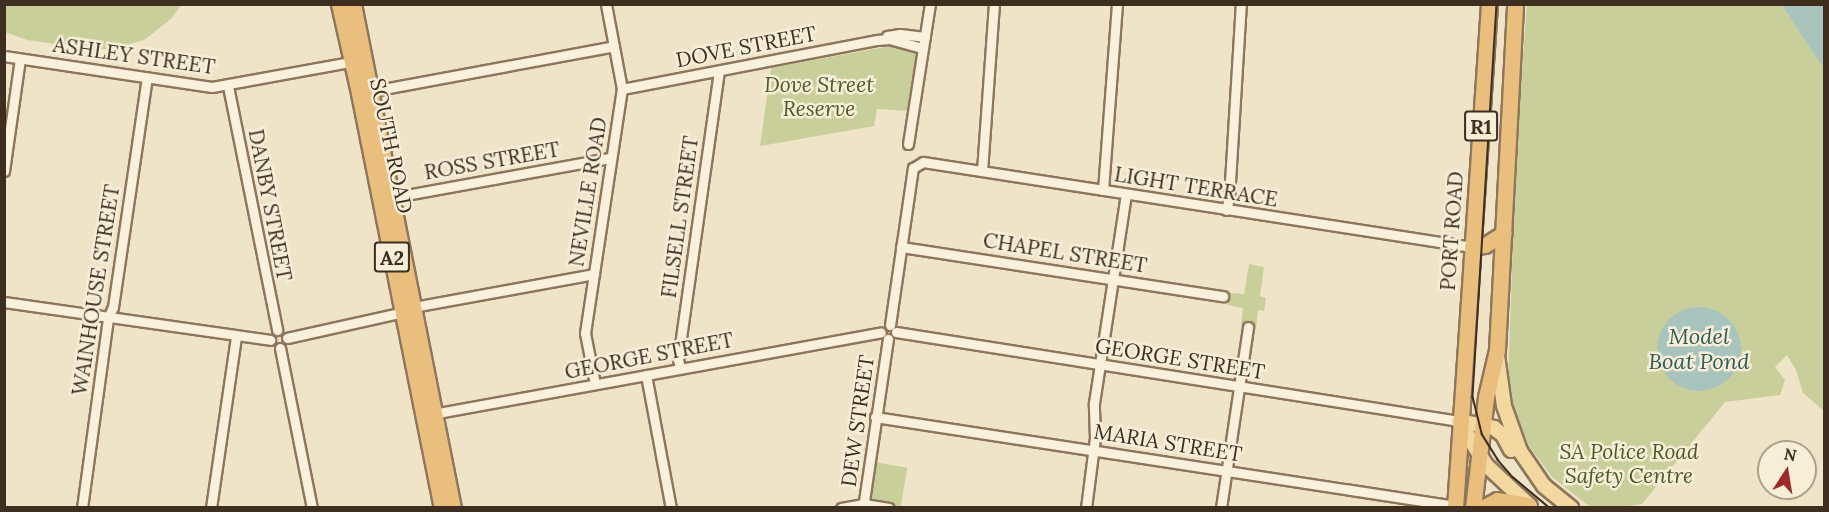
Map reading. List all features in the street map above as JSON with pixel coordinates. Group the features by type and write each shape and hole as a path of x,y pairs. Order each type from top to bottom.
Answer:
{"highway":[{"name":"SOUTH ROAD","path":"339,4 358,60 365,92 429,415 442,507"},
{"name":"SOUTH ROAD","path":"353,4 358,60"},
{"name":"PORT ROAD","path":"1459,421 1489,4"},
{"name":"R1","path":"1473,507 1483,424 1497,350 1515,4"},
{"path":"1472,247 1483,246 1504,233"},
{"name":"SOUTH ROAD","path":"429,415 453,507"},
{"name":"R1","path":"1455,507 1459,421"},
{"path":"1482,507 1497,501 1530,506"}],"main road":[{"path":"1497,350 1510,427 1520,451 1544,486"},
{"path":"1459,421 1483,424 1499,432 1528,475 1571,507"},
{"path":"1459,421 1479,456 1530,506"}],"street":[{"name":"NEVILLE ROAD","path":"595,384 585,333 622,89 606,4"},
{"path":"908,144 930,4"},
{"path":"982,171 994,4"},
{"path":"1103,190 1117,4"},
{"path":"1226,210 1224,198 1237,4"},
{"path":"1226,210 1229,198 1241,4"},
{"name":"DOVE STREET","path":"622,89 900,34 925,37"},
{"name":"DOVE STREET","path":"877,40 889,39 923,48"},
{"path":"365,92 614,46"},
{"name":"ASHLEY STREET","path":"4,56 212,87 228,86 358,60"},
{"path":"4,171 20,59"},
{"name":"FILSELL STREET","path":"680,368 678,359 719,71"},
{"name":"WAINHOUSE STREET","path":"82,507 108,318 113,307 147,78"},
{"name":"DANBY STREET","path":"228,86 277,330"},
{"name":"ROSS STREET","path":"386,199 610,158"},
{"name":"LIGHT TERRACE","path":"902,247 916,165 923,162 1472,247"},
{"path":"1086,507 1093,450 1094,404 1099,364 1126,194"},
{"path":"885,335 892,338 902,247"},
{"name":"CHAPEL STREET","path":"902,247 1223,296"},
{"path":"287,338 408,310 594,274"},
{"path":"4,302 236,337 270,340"},
{"path":"1221,507 1248,327"},
{"name":"GEORGE STREET","path":"893,329 1459,421"},
{"path":"277,330 282,331 287,338 286,344 280,348 274,347 270,340 271,335 277,330"},
{"name":"GEORGE STREET","path":"429,415 680,368 885,335"},
{"name":"DEW STREET","path":"863,506 885,335"},
{"path":"211,507 236,337"},
{"path":"280,348 312,507"},
{"path":"646,375 671,507"},
{"name":"MARIA STREET","path":"875,417 1455,507"},
{"path":"841,507 889,507"}],"green space":[{"path":"4,5 181,5 171,19 144,40 112,49 91,49 27,40 5,32"},
{"name":"SA Police Road Safety Centre","path":"1527,5 1824,5 1824,411 1803,393 1796,370 1787,355 1775,367 1785,380 1780,395 1725,402 1642,504 1624,507 1590,507 1552,477 1529,446 1510,399 1508,381 1517,129"},
{"name":"Dove Street Reserve","path":"890,46 920,48 908,111 877,109 874,126 760,146 771,68"},
{"path":"1249,264 1264,267 1260,296 1266,298 1264,311 1258,310 1256,329 1241,327 1243,308 1228,305 1229,293 1244,294"},
{"path":"869,461 907,468 900,508 862,503"}],"water":[{"path":"1782,5 1824,5 1824,67 1820,63"},
{"name":"Model Boat Pond","path":"1699,307 1715,310 1729,319 1738,333 1741,349 1738,365 1729,379 1715,388 1699,391 1683,388 1669,379 1660,365 1657,349 1660,333 1669,319 1683,310"}],"tram line":[{"path":"1497,4 1473,397 1482,434 1498,460 1513,477 1550,508"}]}
